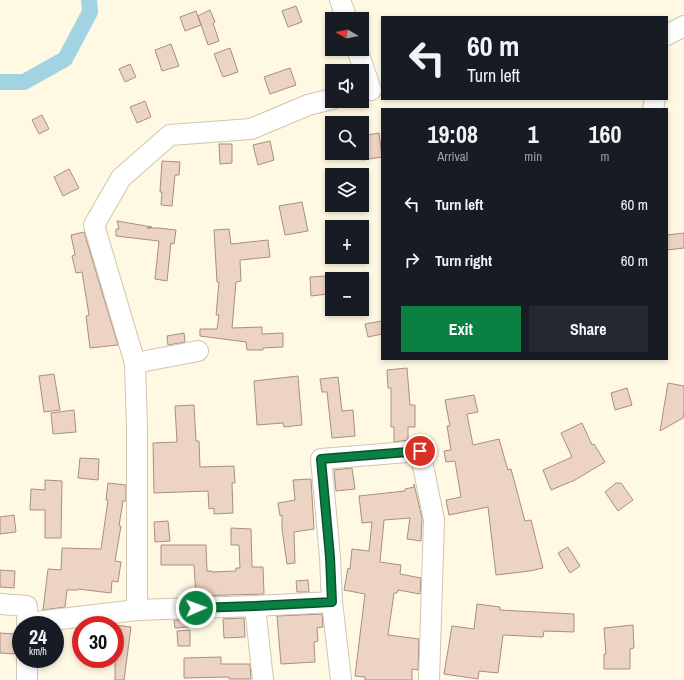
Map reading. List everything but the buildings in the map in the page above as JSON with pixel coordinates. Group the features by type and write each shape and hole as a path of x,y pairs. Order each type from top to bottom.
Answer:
{"street":[{"path":"340,0 344,12"},
{"path":"668,34 684,26"},
{"path":"360,56 372,90"},
{"path":"137,610 138,429 136,364 94,225 121,178 170,135 251,129 308,105 325,101"},
{"path":"136,364 198,351"},
{"path":"341,680 332,602 330,557 321,459 420,451 434,520 429,680"},
{"path":"64,619 137,610 332,602"},
{"path":"0,604 27,606 27,616"},
{"path":"255,606 262,680"},
{"path":"27,668 27,680"}],"waterway":[{"path":"0,82 24,82 65,59 90,12 89,0"}],"route":[{"path":"196,608 332,602 330,557 321,459 420,451"}]}
